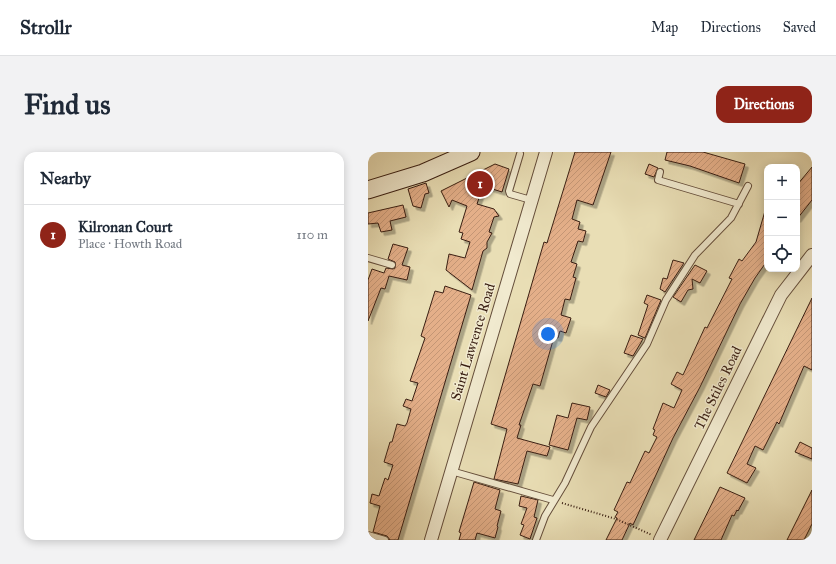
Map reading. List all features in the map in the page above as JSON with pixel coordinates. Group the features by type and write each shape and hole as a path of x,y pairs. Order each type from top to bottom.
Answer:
{"main road":[{"path":"368,190 423,173 471,152"}],"street":[{"name":"Saint Lawrence Road","path":"431,540 450,470 546,152"},
{"name":"The Stiles Road","path":"660,540 781,295 812,255"}],"lane":[{"path":"520,154 509,191 510,194 531,200"},
{"path":"660,172 658,180 739,204"},
{"path":"536,540 539,529 553,500 565,483 592,427 648,344 666,300 695,255 731,218 748,186"},
{"path":"368,258 392,265"},
{"path":"450,470 553,500"},
{"path":"368,535 385,540"}],"path":[{"path":"553,500 616,519 660,540"}],"building":[{"path":"575,152 611,152 593,205 577,200 572,219 580,222 578,229 586,231 583,242 578,241 571,262 577,264 573,277 576,278 570,300 565,299 561,315 571,318 566,333 560,331 558,338 554,337 540,386 533,384 519,425 521,425 517,438 550,447 547,456 527,451 518,484 494,479 507,429 491,424 544,242 547,243"},
{"path":"667,152 703,152 745,164 739,183 690,166 665,160"},
{"path":"495,164 509,169 502,192 483,186 477,204 494,209 499,216 494,217 489,232 492,233 487,242 487,248 483,251 472,290 446,270 449,254 465,258 470,242 461,239 463,233 459,232 467,206 452,200 449,207 441,191"},
{"path":"649,164 658,168 654,177 645,174"},
{"path":"812,167 812,200 800,215 800,200 800,181"},
{"path":"426,183 429,193 425,194 421,208 413,206 408,189"},
{"path":"403,205 406,217 390,221 392,230 381,232 378,223 368,224 368,213"},
{"path":"764,214 764,265 740,304 700,387 673,438 633,525 630,523 622,540 606,540 617,518 615,517 618,512 614,510 627,482 630,483 645,451 649,453 657,437 653,435 655,430 653,429 663,403 674,408 682,390 671,384 677,372 683,375 705,327 707,328 732,279 729,278 739,259 742,261 756,242"},
{"path":"393,244 408,248 402,265 410,267 407,280 389,276 385,289 381,288 368,321 368,280 372,269 384,273 386,268 395,268 395,262 388,259"},
{"path":"673,260 684,263 665,292 660,289 663,278 667,279"},
{"path":"695,265 707,271 700,283 692,279 693,289 688,290 681,302 673,297"},
{"path":"445,286 471,295 398,540 390,540 387,536 373,532 380,506 370,503 372,494 379,496 385,478 388,480 393,465 384,462 397,424 405,426 407,423 411,409 403,406 406,399 412,401 418,383 410,381 425,338 421,336 435,291 443,293"},
{"path":"647,295 661,300 645,338 638,335 648,305 644,303"},
{"path":"812,298 812,370 804,366 779,424 777,422 763,450 755,446 747,464 756,468 747,483 727,473"},
{"path":"631,335 643,339 633,356 624,353"},
{"path":"598,385 610,390 606,397 595,393"},
{"path":"572,403 590,407 587,420 577,418 568,450 549,445 557,415 568,418"},
{"path":"800,442 812,448 812,459 795,452"},
{"path":"474,482 500,490 495,509 501,511 498,527 495,538 477,533 475,540 459,540 461,533 459,532"},
{"path":"720,487 745,498 738,511 737,510 734,516 732,515 721,540 694,540"},
{"path":"812,490 812,524 804,540 787,540"},
{"path":"521,496 538,500 534,517 537,518 530,539 520,535 524,525 521,524 527,508 519,506"}],"place":[{"name":"Kilronan Court","path":"480,184"}]}
